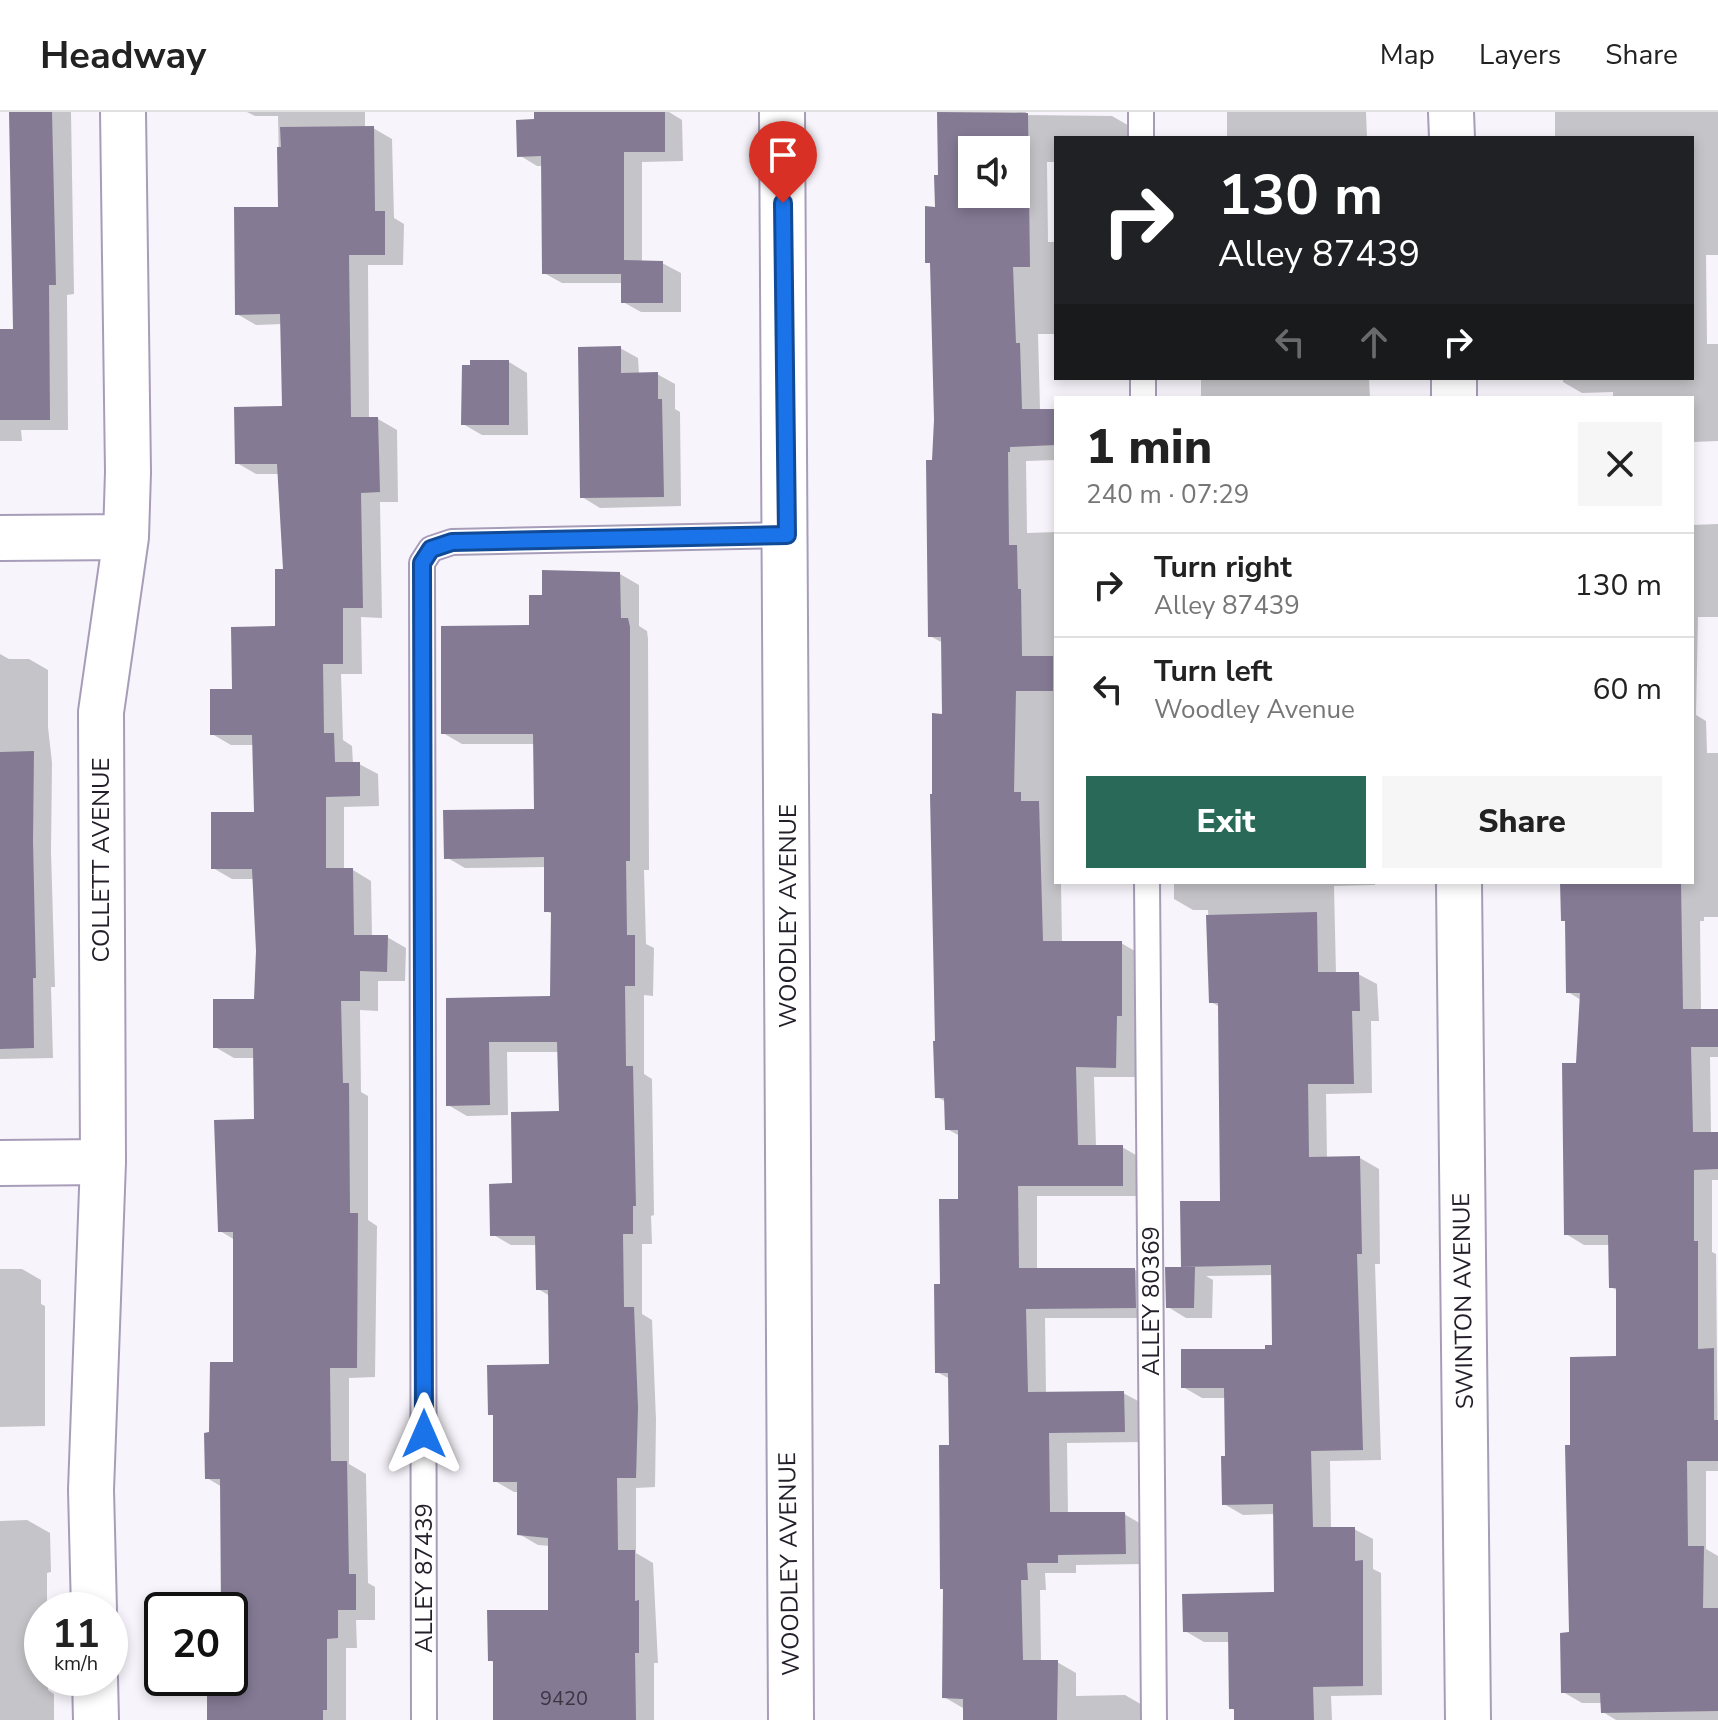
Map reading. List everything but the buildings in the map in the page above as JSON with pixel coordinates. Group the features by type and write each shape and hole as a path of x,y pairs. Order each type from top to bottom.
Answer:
{"street":[{"name":"COLLETT AVENUE","path":"94,1592 91,1490 103,1162 101,712 126,537 128,472 123,112"},
{"name":"WOODLEY AVENUE","path":"782,112 787,535 791,1720"},
{"path":"1451,112 1452,136"},
{"path":"0,538 126,537"},
{"name":"SWINTON AVENUE","path":"1459,884 1468,1720"},
{"path":"0,1163 103,1162"},
{"path":"95,1696 96,1720"}],"lane":[{"path":"1141,112 1141,136"},
{"name":"ALLEY 87439","path":"424,1720 422,563 431,549 452,542 787,535"},
{"name":"ALLEY 80369","path":"1147,884 1154,1720"}],"route":[{"path":"424,1434 422,563 431,549 452,542 787,535 783,203"}]}
